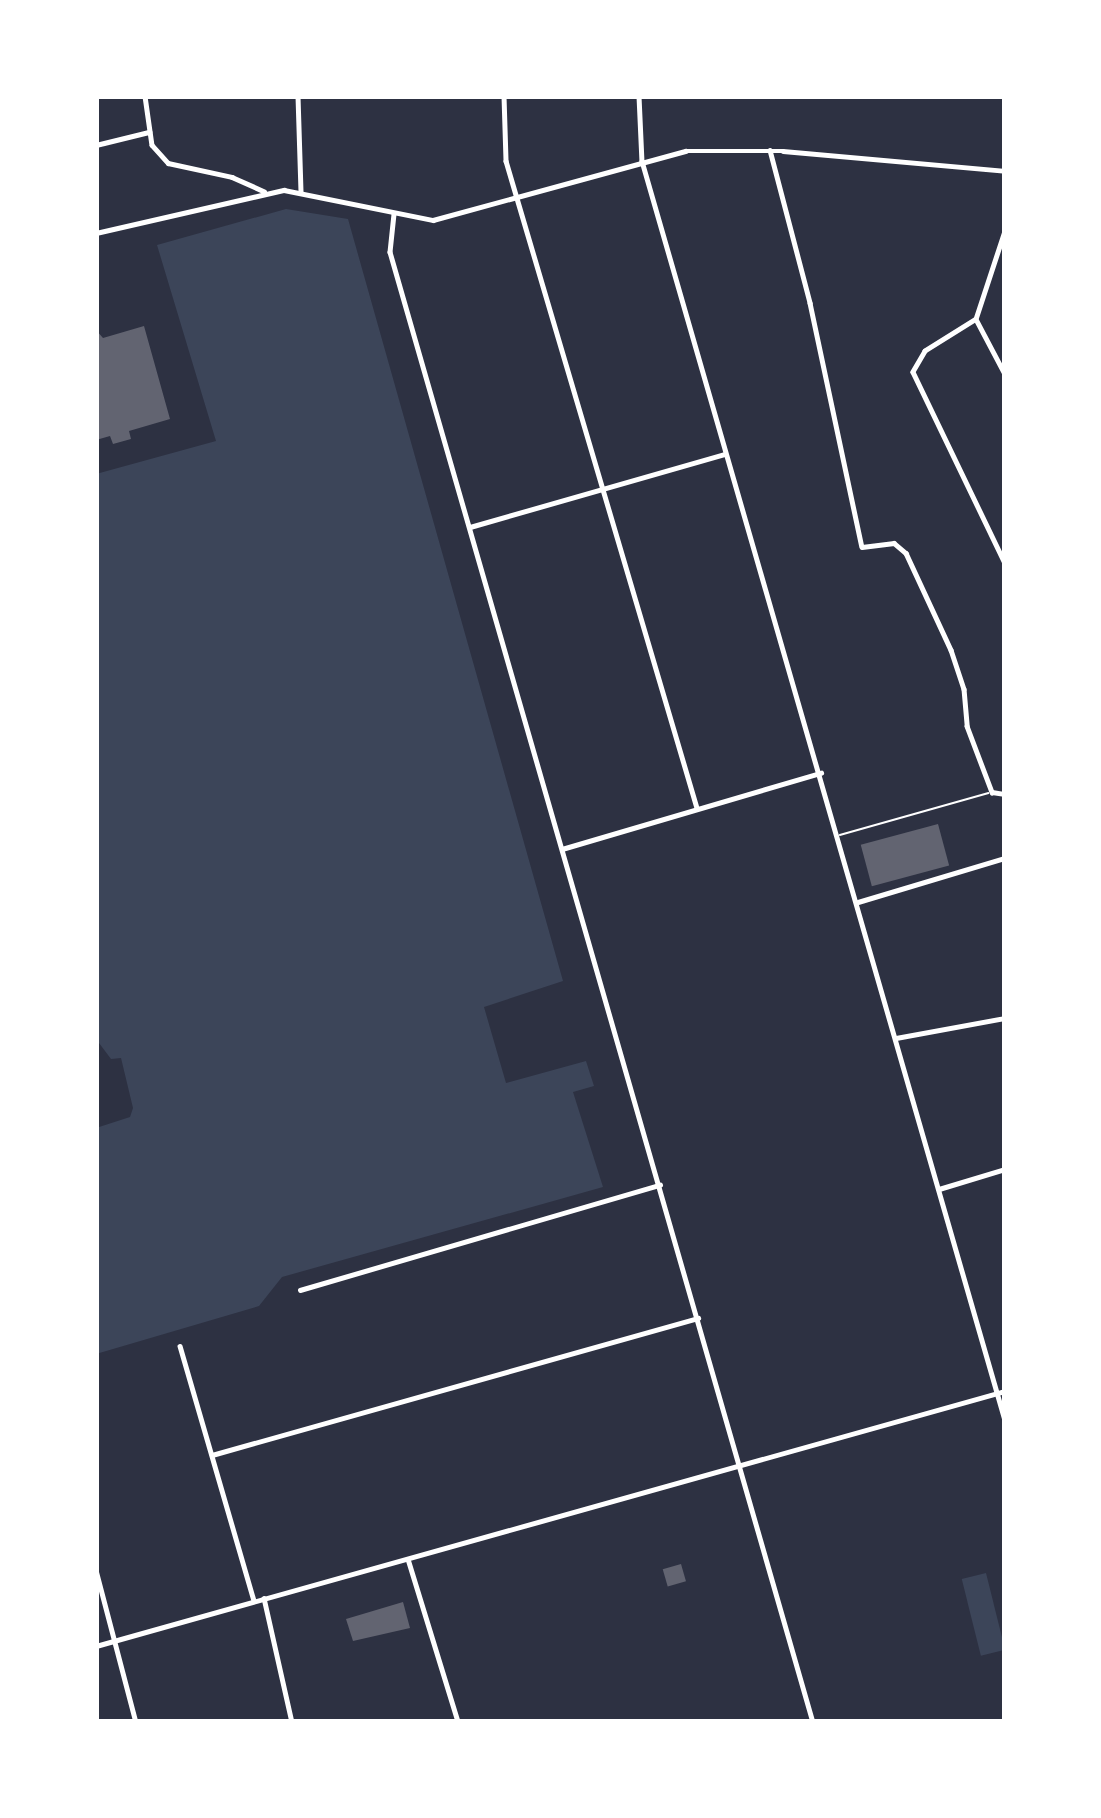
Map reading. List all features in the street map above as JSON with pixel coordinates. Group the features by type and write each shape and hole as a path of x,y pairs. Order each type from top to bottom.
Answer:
{"street":[{"path":"146,96 149,132 168,163 232,177 264,191"},
{"path":"298,96 301,191"},
{"path":"504,96 504,148 517,197 697,808"},
{"path":"638,96 642,160 938,1189 1001,1392 1005,1420"},
{"path":"96,145 149,132"},
{"path":"770,150 810,303 862,547 894,543 907,553 951,650 964,689 967,726 992,792 1005,794"},
{"path":"96,233 264,191 301,191 433,220 686,151 770,150 1005,172"},
{"path":"394,214 391,252 813,1722"},
{"path":"1005,231 976,319 925,351 914,365 917,387 1005,562"},
{"path":"976,319 1005,374"},
{"path":"470,527 725,454"},
{"path":"562,849 820,773"},
{"path":"858,902 1005,858"},
{"path":"896,1038 1005,1018"},
{"path":"938,1189 1005,1169"},
{"path":"300,1290 660,1185"},
{"path":"212,1455 698,1318"},
{"path":"180,1346 254,1601"},
{"path":"96,1646 1001,1392"},
{"path":"408,1559 458,1722"},
{"path":"96,1570 136,1722"},
{"path":"264,1598 292,1722"}],"lane":[{"path":"838,836 992,792"}],"shaded area":[{"path":"286,209 348,219 563,981 484,1007 506,1083 586,1061 594,1086 573,1092 603,1187 282,1277 259,1306 96,1354 96,1128 130,1117 133,1108 121,1058 111,1059 96,1039 96,474 216,441 157,245"},
{"path":"986,1573 1005,1650 981,1656 962,1579"}],"building":[{"path":"144,326 170,419 129,431 131,439 113,444 110,436 96,440 96,330 103,338"},
{"path":"938,824 949,866 872,886 861,845"},
{"path":"681,1564 686,1581 668,1587 663,1569"},
{"path":"403,1602 410,1628 353,1641 346,1619"}]}
